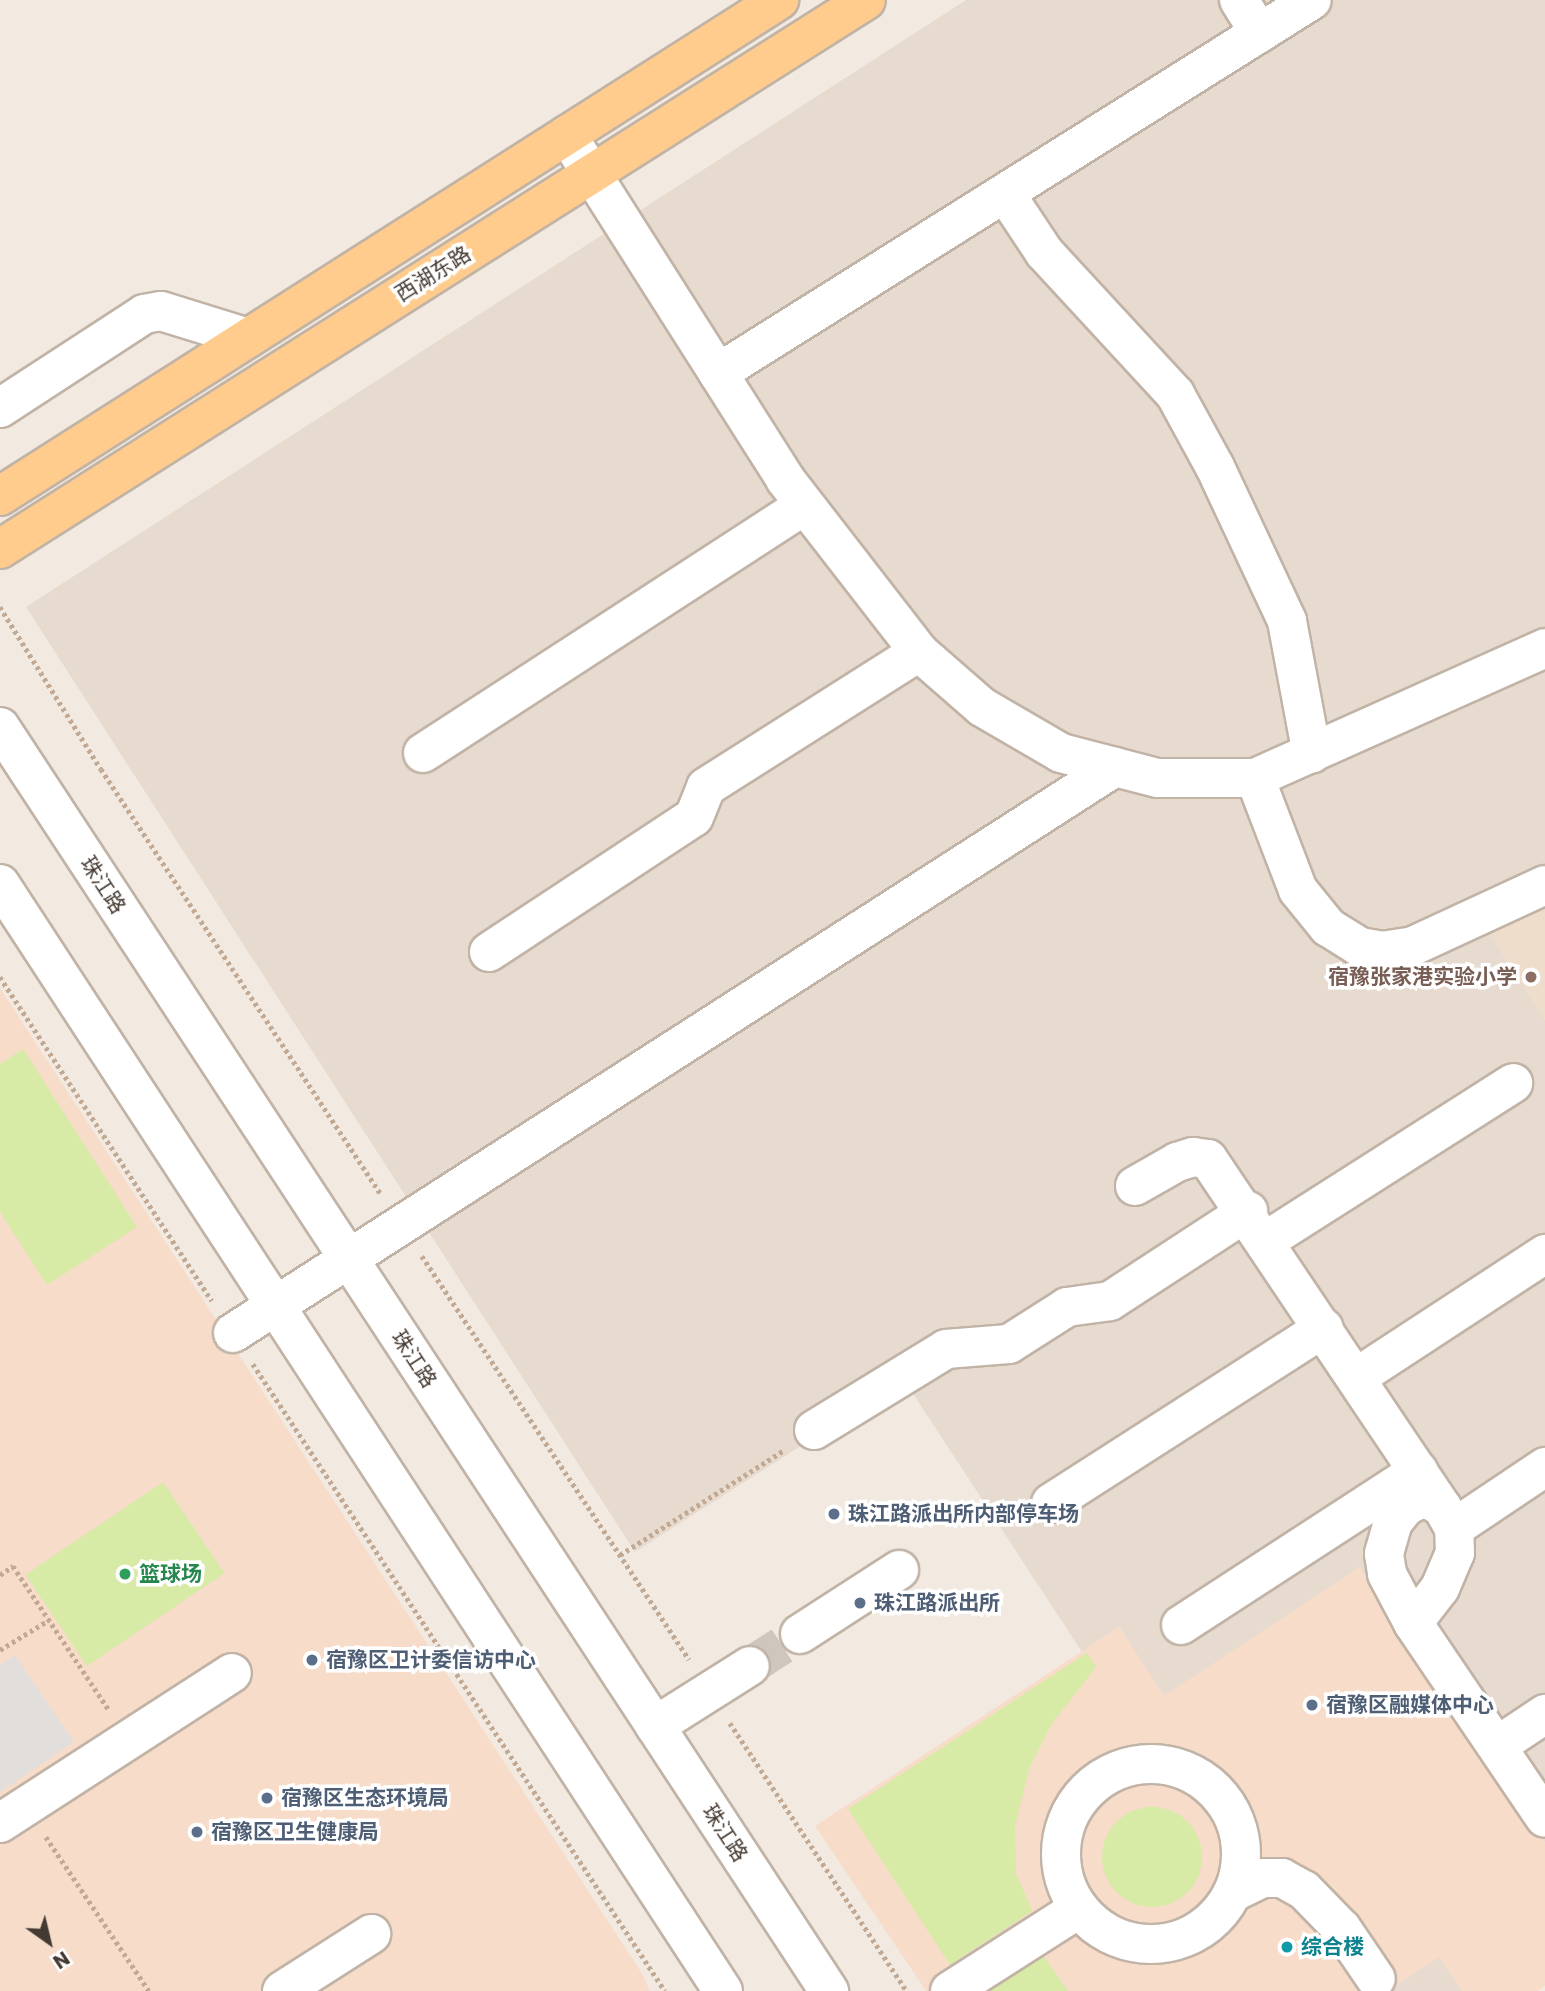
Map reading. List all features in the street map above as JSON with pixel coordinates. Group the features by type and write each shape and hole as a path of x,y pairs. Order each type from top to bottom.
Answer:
{"main road":[{"path":"0,496 779,0"},
{"name":"西湖东路","path":"0,549 866,0"}],"street":[{"path":"1239,0 1260,33"},
{"path":"718,373 1260,33 1296,4"},
{"path":"567,135 805,505 919,652 993,714 1061,753 1158,778 1255,778 1545,648"},
{"path":"1005,193 1044,252 1175,394 1208,455 1287,621 1312,754"},
{"path":"0,408 144,314 161,311 248,338"},
{"path":"422,753 805,505"},
{"path":"489,952 694,817 706,787 919,652"},
{"name":"珠江路","path":"0,727 828,1991"},
{"path":"233,1332 1115,766"},
{"path":"1255,778 1298,890 1328,926 1360,947 1382,951 1413,946 1545,885"},
{"path":"0,884 723,1991"},
{"path":"814,1430 946,1349 1009,1344 1067,1307 1110,1301 1257,1226 1513,1083"},
{"path":"1135,1186 1177,1162 1193,1157 1208,1159 1257,1226 1448,1518 1454,1553 1440,1588 1413,1623"},
{"path":"1357,1377 1545,1254"},
{"path":"1051,1503 1324,1328"},
{"path":"1448,1518 1545,1466"},
{"path":"1181,1625 1418,1471"},
{"path":"1448,1518 1424,1497 1406,1506 1393,1522 1384,1554 1395,1592 1413,1623 1545,1818"},
{"path":"800,1634 899,1570"},
{"path":"655,1726 750,1665"},
{"path":"13,1815 232,1673"},
{"path":"1497,1746 1545,1714"},
{"path":"1166,1765 1186,1770 1211,1785 1229,1807 1241,1834 1242,1863 1234,1892 1220,1914 1199,1932 1174,1942 1148,1945 1121,1941 1097,1928 1078,1909 1065,1883 1060,1854 1065,1825 1079,1799 1093,1785 1127,1766 1166,1765"},
{"path":"648,1876 691,1991"},
{"path":"1234,1892 1263,1878 1282,1878 1304,1890 1342,1929 1376,1979"},
{"path":"950,1991 1078,1909"},
{"path":"282,1991 371,1934"}],"path":[{"path":"0,607 3,617 101,769 908,1991"},
{"path":"0,977 665,1991"},
{"path":"620,1555 814,1430"},
{"path":"0,1575 13,1566 129,1740"},
{"path":"0,1650 49,1620"},
{"path":"13,1815 149,1991"}],"shaded area":[{"path":"966,0 1545,0 1545,908 1490,934 1545,1020 1545,1843 1360,1568 1164,1697 1119,1627 1082,1652 904,1380 635,1552 26,607"},
{"name":"宿豫张家港实验小学","path":"1545,908 1545,1020 1490,934"},
{"path":"0,988 641,1972 650,1991 0,1991"},
{"path":"1360,1567 1545,1843 1545,1986 1538,1991 1462,1991 1439,1957 1388,1991 926,1991 815,1826 1119,1627 1164,1696"},
{"path":"15,1655 74,1742 0,1792 0,1665"},
{"path":"1439,1956 1462,1991 1388,1991"}],"green space":[{"path":"23,1049 137,1227 47,1285 0,1212 0,1064"},
{"name":"篮球场","path":"163,1482 225,1573 87,1666 25,1575"},
{"path":"1087,1653 1096,1667 1051,1725 1029,1769 1015,1826 1016,1873 1032,1911 950,1965 848,1809"},
{"path":"1152,1807 1171,1811 1187,1822 1198,1838 1202,1857 1198,1876 1187,1892 1171,1903 1152,1907 1133,1903 1117,1892 1106,1876 1102,1857 1106,1838 1117,1822 1133,1811"},
{"path":"1043,1955 1068,1991 990,1991"}],"tunnel":[{"path":"750,1666 800,1634"}],"place":[{"name":"宿豫张家港实验小学","path":"1531,977"},
{"name":"珠江路派出所内部停车场","path":"834,1514"},
{"name":"篮球场","path":"125,1574"},
{"name":"珠江路派出所","path":"860,1603"},
{"name":"宿豫区卫计委信访中心","path":"312,1660"},
{"name":"宿豫区融媒体中心","path":"1312,1705"},
{"name":"宿豫区生态环境局","path":"267,1798"},
{"name":"宿豫区卫生健康局","path":"197,1832"},
{"name":"综合楼","path":"1287,1947"}]}
